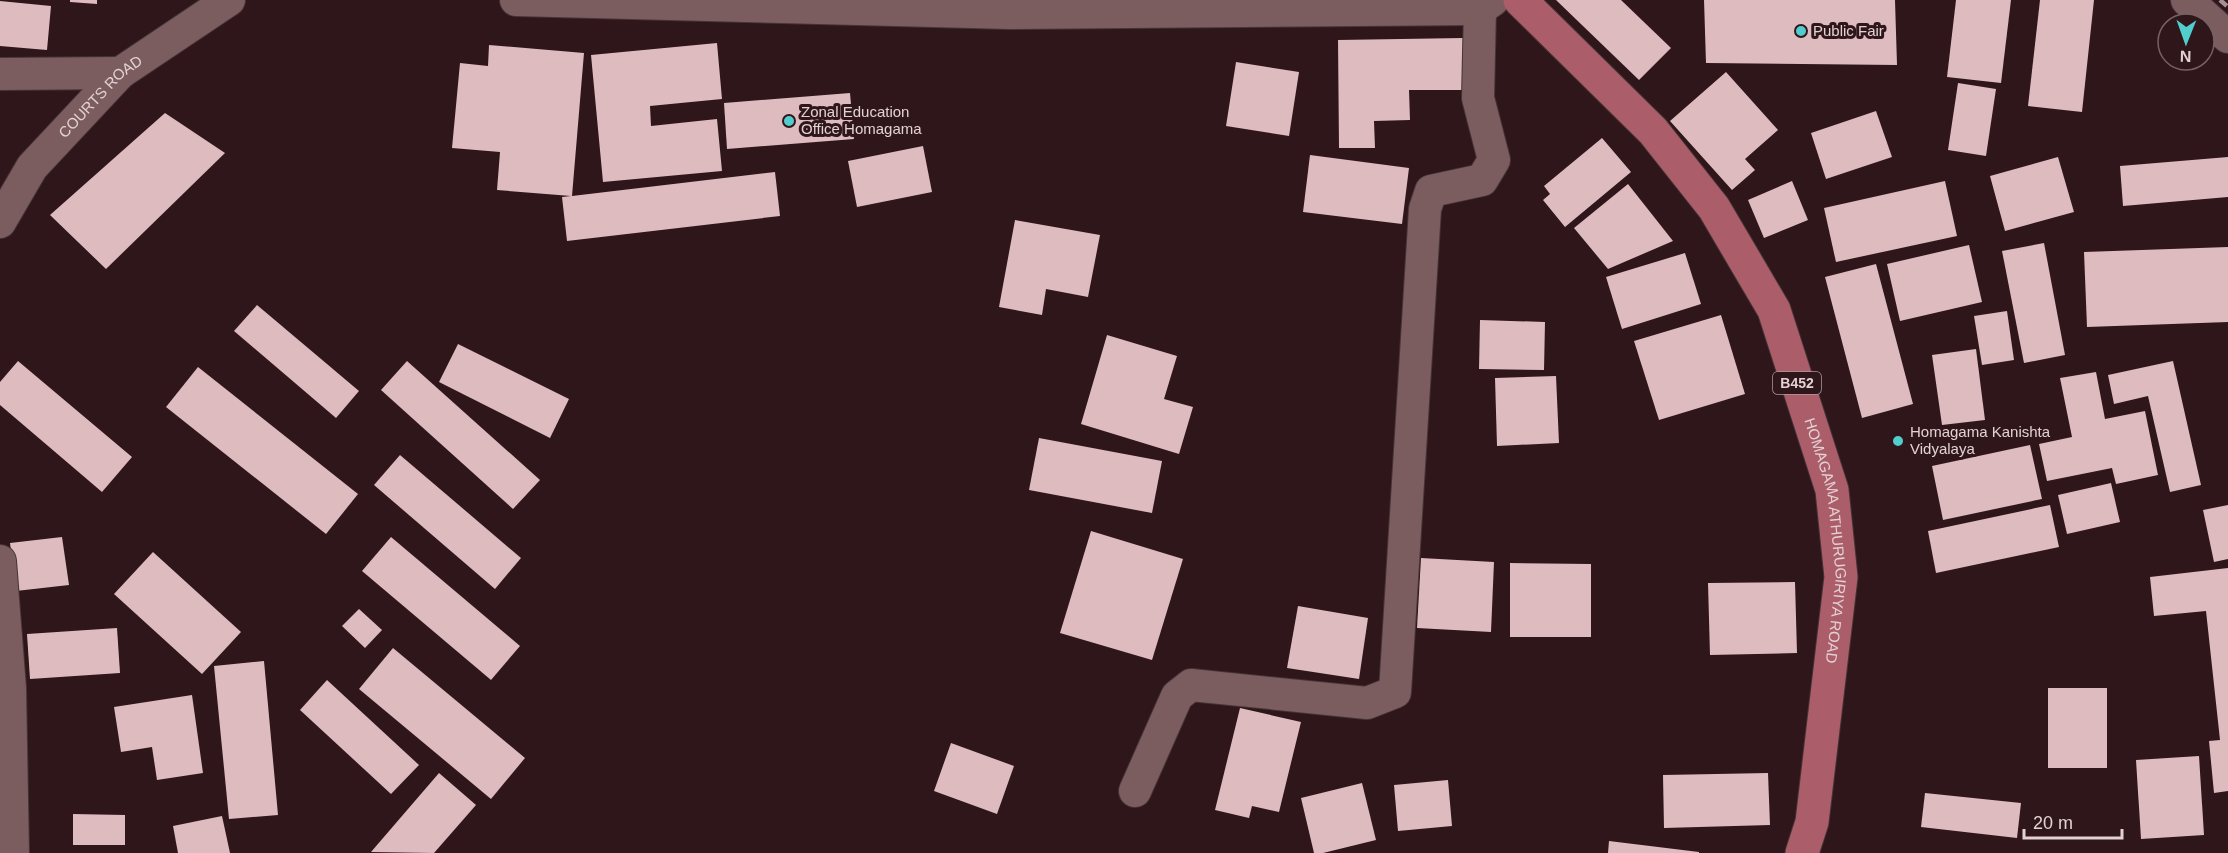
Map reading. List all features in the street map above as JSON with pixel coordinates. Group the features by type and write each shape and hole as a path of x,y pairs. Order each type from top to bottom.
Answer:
{"main road":[{"name":"HOMAGAMA ATHURUGIRIYA ROAD","path":"1520,0 1653,131 1714,208 1774,310 1832,490 1841,577 1812,822 1802,853"}],"street":[{"name":"COURTS ROAD","path":"0,222 32,167 120,73 229,0"},
{"path":"516,0 1009,13 1487,4 1478,98 1494,160 1482,180 1431,191 1425,209 1395,692 1367,703 1191,685 1176,696 1135,792"},
{"path":"2187,0 2228,36"},
{"path":"0,74 120,73"},
{"path":"0,561 3,644 10,688 13,853"}],"building":[{"path":"70,0 97,0 97,4 70,2"},
{"path":"1556,0 1621,0 1671,48 1639,80"},
{"name":"Public Fair","path":"1704,0 1895,0 1897,65 1706,63"},
{"path":"1956,0 2011,0 2001,83 1947,77"},
{"path":"2040,0 2094,0 2082,112 2028,106"},
{"path":"0,1 51,6 47,50 0,46"},
{"path":"1463,38 1464,90 1409,90 1410,120 1374,121 1375,148 1339,148 1338,40"},
{"path":"717,43 722,99 650,106 651,126 717,119 722,171 603,182 591,55"},
{"path":"489,45 584,53 572,196 775,172 780,216 567,241 562,197 571,196 497,190 500,152 452,148 460,63 488,66"},
{"path":"1236,62 1299,72 1289,136 1226,126"},
{"path":"1726,72 1778,130 1745,159 1755,170 1732,190 1670,121"},
{"path":"1958,83 1996,89 1986,156 1948,150"},
{"name":"Zonal Education Office Homagama","path":"850,93 854,139 727,149 724,103"},
{"path":"1876,111 1892,157 1826,179 1811,133"},
{"path":"165,113 225,153 106,269 50,215"},
{"path":"1602,138 1631,172 1565,227 1543,200 1550,194 1544,186"},
{"path":"923,146 932,192 857,207 848,161"},
{"path":"1310,155 1409,168 1402,224 1303,212"},
{"path":"2058,157 2074,212 2005,231 1990,176"},
{"path":"2228,157 2228,197 2123,206 2120,166"},
{"path":"1792,181 1808,220 1764,238 1748,200"},
{"path":"1945,181 1957,236 1836,262 1824,208"},
{"path":"1628,184 1673,241 1608,269 1574,228"},
{"path":"1015,220 1100,235 1088,297 1046,289 1042,315 999,307"},
{"path":"2044,243 2065,355 2024,363 2002,251"},
{"path":"1969,245 1982,302 1900,321 1887,264"},
{"path":"2228,247 2228,322 2087,327 2084,252"},
{"path":"1685,253 1701,304 1622,329 1606,277"},
{"path":"1876,264 1913,404 1862,418 1825,277"},
{"path":"257,305 359,391 336,418 234,331"},
{"path":"2007,311 2014,360 1982,365 1974,316"},
{"path":"1721,315 1745,394 1659,420 1634,341"},
{"path":"1480,320 1545,322 1544,370 1479,369"},
{"path":"1107,335 1177,356 1164,399 1193,407 1179,454 1081,424"},
{"path":"458,344 569,399 550,438 439,382"},
{"path":"1976,349 1985,420 1942,425 1932,355"},
{"path":"18,361 132,457 102,492 0,405 0,382"},
{"path":"407,361 540,480 513,509 381,390"},
{"path":"2173,361 2201,485 2170,492 2148,396 2114,404 2108,375"},
{"path":"198,367 358,494 326,534 166,407"},
{"path":"2096,372 2105,419 2145,411 2158,475 2116,484 2112,468 2047,481 2039,444 2072,437 2060,378"},
{"path":"1556,376 1559,443 1497,446 1495,378"},
{"path":"1039,438 1162,461 1152,513 1029,490"},
{"path":"2030,445 2042,499 1943,520 1932,466"},
{"path":"400,455 521,558 495,589 374,485"},
{"path":"2111,483 2120,522 2067,534 2058,495"},
{"path":"2050,505 2059,547 1936,573 1928,531"},
{"path":"2228,505 2228,559 2214,562 2203,510"},
{"path":"1091,531 1183,559 1152,660 1060,633"},
{"path":"62,537 69,585 16,591 10,543"},
{"path":"391,537 520,646 491,680 362,571"},
{"path":"153,552 241,632 202,674 114,594"},
{"path":"1421,558 1494,562 1491,632 1417,628"},
{"path":"1510,563 1591,564 1591,637 1510,637"},
{"path":"2228,568 2228,791 2214,793 2209,741 2220,740 2206,611 2154,616 2150,577"},
{"path":"1795,582 1797,653 1710,655 1708,583"},
{"path":"1298,606 1368,618 1359,679 1287,668"},
{"path":"359,609 382,630 365,648 342,626"},
{"path":"117,628 120,673 30,679 27,634"},
{"path":"393,648 525,758 491,799 359,689"},
{"path":"264,661 278,815 229,819 214,666"},
{"path":"327,680 419,765 391,794 300,710"},
{"path":"2048,688 2107,688 2107,768 2048,768"},
{"path":"192,695 203,773 157,780 152,747 121,752 114,707"},
{"path":"1240,708 1301,722 1279,812 1252,806 1249,818 1215,810"},
{"path":"951,743 1014,766 997,814 934,791"},
{"path":"2199,756 2204,835 2141,839 2136,760"},
{"path":"439,773 476,805 434,853 371,852"},
{"path":"1768,773 1770,825 1664,828 1663,775"},
{"path":"1448,780 1452,826 1398,831 1394,785"},
{"path":"1362,783 1376,840 1323,853 1314,853 1301,798"},
{"path":"1925,793 2021,803 2017,838 1921,827"},
{"path":"73,814 125,815 125,845 73,845"},
{"path":"222,816 230,853 178,853 173,826"},
{"path":"1609,841 1699,852 1699,853 1608,853"}],"railway":[{"path":"2220,0 2228,7"}],"place":[{"name":"Public Fair","path":"1801,31"},
{"name":"Zonal Education Office Homagama","path":"789,121"},
{"name":"Homagama Kanishta Vidyalaya","path":"1898,441"}]}
